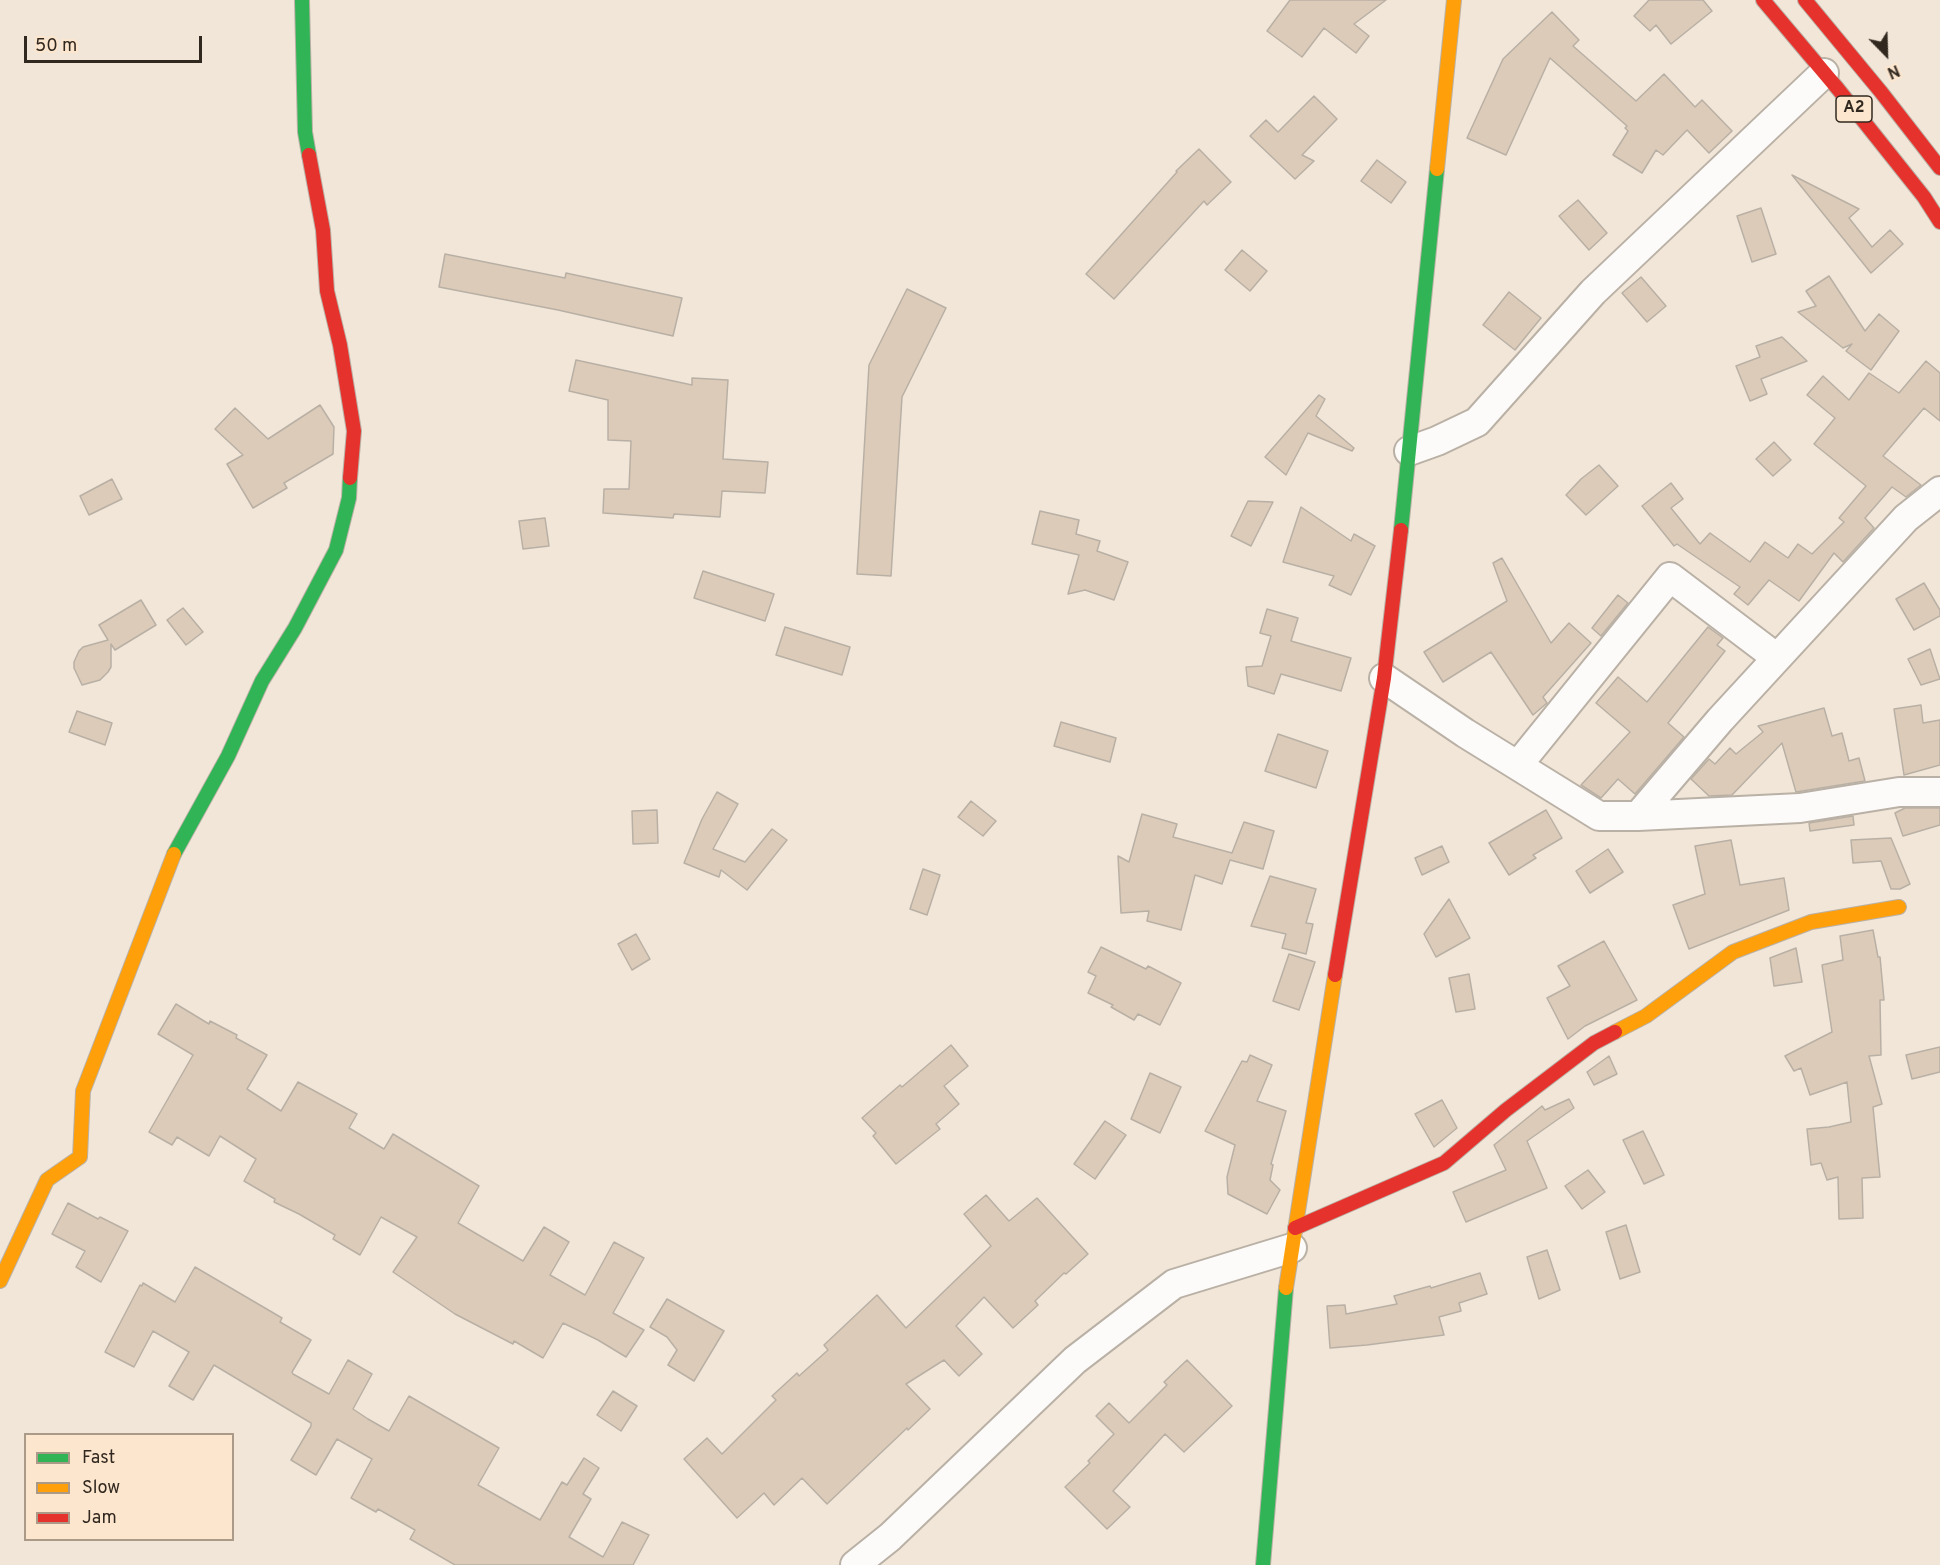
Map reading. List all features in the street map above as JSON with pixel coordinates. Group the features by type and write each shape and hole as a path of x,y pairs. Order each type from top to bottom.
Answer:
{"main road":[{"path":"0,1281 46,1180 80,1157 83,1091 170,861 228,756 262,681 295,628 336,550 349,498 354,431 340,345 327,291 322,230 305,132 302,0"},
{"path":"1263,1565 1285,1297 1384,678 1454,0"},
{"name":"A2","path":"1763,0 1924,197 1940,222"},
{"name":"A2","path":"1805,0 1940,168"},
{"path":"1294,1238 1444,1163 1506,1110 1594,1043 1646,1016 1733,952 1811,922 1899,907"}],"street":[{"path":"1409,451 1477,422 1593,292 1824,73"},
{"path":"1638,816 1720,720 1906,518 1940,491"},
{"path":"1518,765 1670,577 1777,658"},
{"path":"1384,678 1465,733 1599,816 1800,808 1899,792 1940,792"},
{"path":"855,1565 890,1537 1075,1360 1173,1284 1294,1238"}],"building":[{"path":"1290,0 1386,0 1354,24 1369,36 1356,53 1324,28 1302,57 1267,31"},
{"path":"1649,0 1703,0 1712,11 1671,44 1656,25 1650,31 1634,16"},
{"path":"1552,12 1579,40 1573,46 1636,101 1664,74 1695,107 1702,100 1732,131 1709,153 1687,130 1663,155 1656,150 1642,173 1613,155 1628,131 1625,128 1627,126 1550,58 1506,155 1467,138 1503,59"},
{"path":"1314,96 1337,119 1302,155 1314,161 1295,179 1250,136 1266,120 1278,132"},
{"path":"1199,149 1231,182 1207,205 1204,201 1114,299 1086,274 1176,171"},
{"path":"1377,160 1406,182 1391,203 1361,181"},
{"path":"1792,175 1859,209 1849,218 1872,247 1890,230 1903,244 1871,273"},
{"path":"1578,200 1607,233 1589,250 1559,216"},
{"path":"1761,208 1776,254 1752,262 1737,216"},
{"path":"1242,250 1267,271 1250,291 1225,270"},
{"path":"445,254 565,278 566,273 682,298 673,336 558,310 439,287"},
{"path":"1829,276 1865,331 1879,314 1899,331 1871,370 1846,351 1852,344 1843,348 1798,312 1816,306 1806,291"},
{"path":"1641,277 1666,306 1647,322 1622,293"},
{"path":"907,289 946,308 902,397 891,576 857,574 869,365"},
{"path":"1509,292 1541,318 1515,350 1483,325"},
{"path":"1782,337 1807,361 1761,379 1767,394 1750,401 1736,366 1760,357 1756,346"},
{"path":"576,360 692,385 692,378 728,380 723,459 768,462 765,493 722,491 720,517 674,514 673,518 603,513 604,489 629,489 631,441 608,440 608,400 569,391"},
{"path":"1926,361 1940,373 1940,421 1924,408 1883,456 1921,485 1906,497 1892,487 1865,518 1874,528 1843,562 1834,553 1799,601 1769,580 1748,605 1734,594 1740,587 1677,544 1674,546 1642,506 1671,483 1683,499 1671,508 1700,544 1710,533 1750,562 1765,542 1788,558 1798,544 1812,554 1844,522 1839,518 1866,486 1814,444 1835,418 1807,395 1823,376 1849,400 1869,373 1899,393"},
{"path":"1319,395 1325,399 1316,416 1354,448 1352,451 1308,433 1286,475 1265,457"},
{"path":"320,405 334,427 333,454 284,483 287,488 253,508 227,464 243,455 215,429 235,408 268,439"},
{"path":"1774,442 1791,460 1773,476 1756,459"},
{"path":"1599,465 1618,486 1586,515 1566,495"},
{"path":"112,479 122,499 89,515 80,496"},
{"path":"1248,501 1273,502 1251,546 1231,536"},
{"path":"1301,507 1351,541 1354,534 1375,546 1351,595 1329,585 1334,576 1283,562"},
{"path":"1040,511 1079,520 1076,534 1100,541 1097,551 1128,562 1114,600 1085,590 1068,594 1079,555 1032,544"},
{"path":"545,518 549,546 523,549 519,521"},
{"path":"1502,558 1551,643 1569,623 1591,643 1543,697 1547,703 1533,715 1491,652 1443,682 1424,652 1507,601 1493,563"},
{"path":"703,571 774,594 765,621 694,598"},
{"path":"1924,583 1940,610 1940,616 1914,630 1896,599"},
{"path":"1618,595 1628,603 1601,636 1592,628"},
{"path":"141,600 156,625 115,650 111,644 111,667 108,672 100,680 82,685 74,668 79,651 83,647 108,640 99,625"},
{"path":"183,608 203,632 186,645 167,620"},
{"path":"1267,609 1298,618 1291,641 1351,658 1341,691 1281,674 1274,694 1248,686 1246,667 1262,666 1271,636 1260,633"},
{"path":"785,627 850,647 842,675 776,655"},
{"path":"1708,627 1723,638 1717,645 1725,651 1668,723 1684,737 1635,794 1618,779 1601,798 1581,785 1630,732 1596,703 1618,677 1647,702"},
{"path":"1930,649 1940,679 1921,685 1908,659"},
{"path":"1921,705 1923,723 1940,720 1940,765 1904,775 1894,709"},
{"path":"1824,708 1832,736 1842,733 1849,761 1859,758 1865,781 1796,792 1782,743 1732,795 1709,796 1691,779 1709,759 1715,764 1730,748 1736,754 1763,732 1758,726"},
{"path":"77,711 112,723 105,745 69,732"},
{"path":"1061,722 1116,738 1110,762 1054,746"},
{"path":"1278,734 1328,751 1316,788 1265,771"},
{"path":"717,792 738,804 713,849 745,862 772,829 787,840 747,890 721,870 719,877 684,863 702,819"},
{"path":"971,801 996,821 983,836 958,817"},
{"path":"1905,808 1940,808 1940,825 1903,836 1895,813"},
{"path":"657,810 658,843 633,844 632,811"},
{"path":"1546,810 1562,838 1533,855 1536,858 1509,875 1489,843"},
{"path":"1142,814 1177,824 1173,837 1232,853 1244,822 1274,831 1263,869 1230,860 1222,884 1195,875 1181,930 1147,921 1149,911 1121,913 1118,856 1129,862"},
{"path":"1853,816 1854,825 1810,831 1809,823"},
{"path":"1891,838 1910,884 1900,889 1891,889 1881,861 1853,863 1851,840"},
{"path":"1731,840 1740,885 1784,878 1789,910 1689,949 1673,905 1705,894 1695,846"},
{"path":"1442,846 1449,862 1422,875 1415,858"},
{"path":"1608,849 1623,872 1590,893 1576,871"},
{"path":"923,869 940,875 927,915 910,909"},
{"path":"1270,876 1316,889 1306,923 1313,924 1306,954 1282,948 1286,934 1251,926"},
{"path":"1449,899 1470,938 1436,957 1424,934"},
{"path":"1873,930 1878,957 1880,957 1884,1000 1880,1000 1881,1055 1869,1056 1882,1104 1873,1107 1880,1177 1862,1178 1863,1218 1839,1219 1838,1177 1827,1180 1821,1163 1811,1165 1807,1129 1851,1122 1847,1082 1810,1095 1801,1068 1794,1071 1785,1056 1832,1032 1822,965 1843,960 1840,936"},
{"path":"636,934 650,959 632,970 618,944"},
{"path":"1604,941 1637,1000 1585,1026 1568,1039 1547,998 1570,986 1558,966"},
{"path":"1101,947 1146,969 1148,966 1181,983 1160,1025 1138,1014 1134,1020 1111,1007 1113,1005 1088,993 1096,976 1088,972"},
{"path":"1796,948 1802,982 1774,986 1770,958"},
{"path":"1289,954 1315,962 1299,1010 1273,1001"},
{"path":"1469,974 1475,1009 1456,1012 1449,978"},
{"path":"176,1004 209,1024 210,1021 237,1035 236,1038 267,1055 247,1089 281,1111 298,1082 357,1114 349,1128 384,1149 393,1134 479,1186 458,1223 523,1261 544,1227 569,1242 550,1275 585,1295 614,1242 644,1258 613,1313 644,1330 626,1357 563,1323 543,1358 514,1341 513,1344 455,1314 393,1272 417,1237 381,1217 360,1255 333,1239 335,1235 274,1202 275,1199 244,1181 256,1159 220,1136 209,1156 177,1137 172,1145 149,1132 193,1055 158,1034"},
{"path":"951,1045 968,1066 944,1086 959,1104 936,1124 940,1129 896,1164 873,1136 876,1133 862,1118"},
{"path":"1940,1047 1940,1072 1912,1079 1906,1055"},
{"path":"1250,1055 1272,1065 1257,1101 1286,1111 1271,1164 1273,1165 1270,1180 1280,1190 1267,1214 1228,1194 1227,1177 1235,1145 1205,1131 1242,1061 1247,1062"},
{"path":"1609,1056 1617,1074 1594,1085 1587,1072"},
{"path":"1150,1073 1181,1087 1160,1133 1131,1119"},
{"path":"1569,1099 1574,1108 1527,1141 1547,1188 1466,1222 1453,1192 1506,1170 1494,1145 1542,1106 1545,1110"},
{"path":"1442,1100 1457,1128 1434,1147 1415,1114"},
{"path":"1105,1121 1126,1135 1095,1179 1074,1164"},
{"path":"1643,1131 1664,1175 1644,1184 1623,1140"},
{"path":"1588,1170 1605,1192 1582,1209 1565,1186"},
{"path":"986,1195 1009,1221 1037,1198 1088,1254 1035,1301 1038,1305 1013,1328 984,1297 956,1326 982,1354 959,1376 944,1360 906,1384 930,1409 827,1504 802,1478 774,1505 764,1493 737,1518 684,1459 707,1438 722,1454 776,1400 772,1396 797,1373 799,1376 828,1350 824,1345 877,1295 906,1328 991,1246 964,1214"},
{"path":"68,1203 98,1219 100,1217 128,1231 101,1282 76,1267 85,1251 52,1234"},
{"path":"1626,1225 1640,1272 1620,1279 1606,1232"},
{"path":"1547,1250 1560,1290 1539,1299 1527,1257"},
{"path":"195,1267 282,1318 280,1322 311,1340 292,1372 293,1374 329,1394 348,1360 372,1374 353,1409 368,1419 389,1431 409,1396 499,1448 478,1485 540,1520 562,1482 567,1485 584,1458 599,1468 583,1494 591,1499 569,1537 603,1557 622,1522 649,1535 633,1565 455,1565 410,1539 415,1530 378,1509 376,1512 351,1498 372,1459 337,1439 316,1475 291,1460 311,1423 214,1365 193,1400 169,1386 189,1352 153,1331 134,1367 105,1352 140,1285 142,1286 143,1283 175,1302"},
{"path":"1480,1273 1487,1294 1459,1303 1461,1311 1439,1317 1444,1335 1330,1348 1327,1306 1345,1305 1346,1314 1397,1304 1394,1296 1430,1286 1431,1288"},
{"path":"667,1299 724,1331 694,1381 668,1365 677,1350 667,1337 650,1327"},
{"path":"1187,1360 1232,1406 1184,1452 1165,1434 1113,1491 1130,1507 1107,1529 1065,1487 1090,1463 1088,1461 1114,1434 1096,1416 1109,1403 1129,1423 1167,1385 1164,1382"},
{"path":"613,1391 637,1406 621,1431 597,1415"}],"traffic: fast":[{"path":"302,0 305,132 309,155"},
{"path":"1401,530 1437,169"},
{"path":"174,854 228,756 262,681 295,628 336,550 349,498 350,478"},
{"path":"1263,1565 1286,1288"}],"traffic: slow":[{"path":"1437,169 1454,0"},
{"path":"0,1281 47,1180 80,1157 83,1091 174,854"},
{"path":"1615,1032 1646,1016 1733,952 1811,922 1899,907"},
{"path":"1286,1288 1335,975"}],"traffic: jam":[{"path":"1763,0 1838,89 1924,197 1940,222"},
{"path":"1805,0 1940,168"},
{"path":"309,155 323,230 327,291 340,345 354,431 350,478"},
{"path":"1335,975 1384,678 1401,530"},
{"path":"1295,1228 1444,1163 1506,1110 1594,1043 1615,1032"}]}
